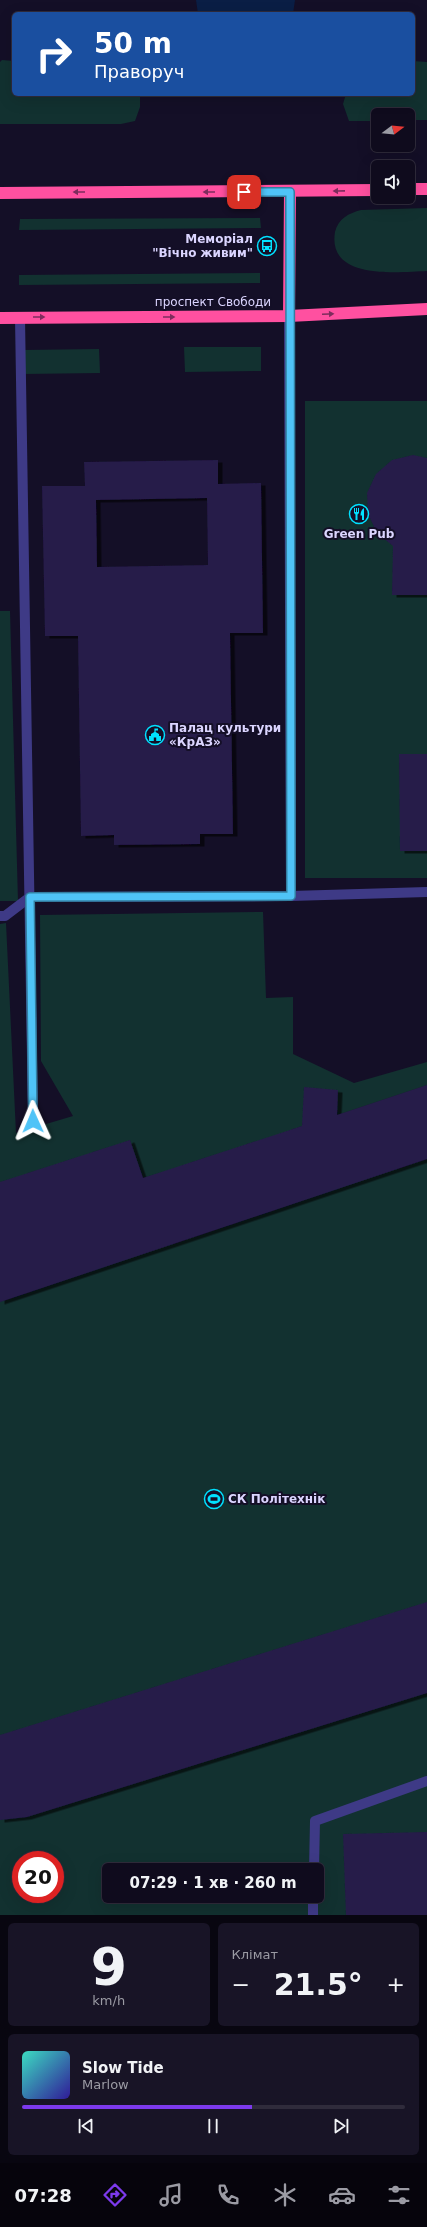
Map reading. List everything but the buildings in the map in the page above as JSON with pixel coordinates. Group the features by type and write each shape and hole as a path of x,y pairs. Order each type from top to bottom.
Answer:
{"highway":[{"path":"415,189 427,188"},
{"path":"0,193 290,192 371,190"},
{"path":"289,316 290,192"},
{"name":"проспект Свободи","path":"0,318 289,316 427,309"}],"lane":[{"path":"289,316 291,896"},
{"path":"20,318 33,1121"},
{"path":"0,916 5,916 30,897 291,896 427,892"},
{"path":"314,1863 315,1821 427,1781"},
{"path":"313,1903 313,1915"}],"green space":[{"path":"2,60 12,61 12,96 140,96 140,107 135,121 121,124 0,124 0,62"},
{"path":"415,61 427,62 427,120 415,120 415,108 371,108 371,121 349,121 343,104 345,96 415,96"},
{"path":"427,208 427,271 383,272 368,270 353,266 342,259 336,248 336,227 341,220 352,213 361,210"},
{"path":"260,218 261,228 19,230 20,219"},
{"path":"260,273 260,283 19,285 19,275"},
{"path":"184,347 261,347 261,371 185,372"},
{"path":"99,349 100,373 23,374 23,350"},
{"path":"305,401 427,401 427,878 305,878"},
{"path":"0,611 10,611 18,901 0,901"},
{"name":"СК Політехнік","path":"263,912 266,998 293,997 293,1054 354,1083 427,1062 427,1915 0,1915 0,924 6,923 16,1133 73,1116 41,1061 40,915"}],"water":[{"path":"196,0 295,0 293,12 198,12"}],"place":[{"name":"Меморіал \"Вічно живим\"","path":"267,246"},
{"name":"Green Pub","path":"359,514"},
{"name":"Палац культури «КрАЗ»","path":"155,735"},
{"name":"СК Політехнік","path":"214,1499"}],"route":[{"path":"33,1121 30,897 291,896 290,192 244,192"}]}
